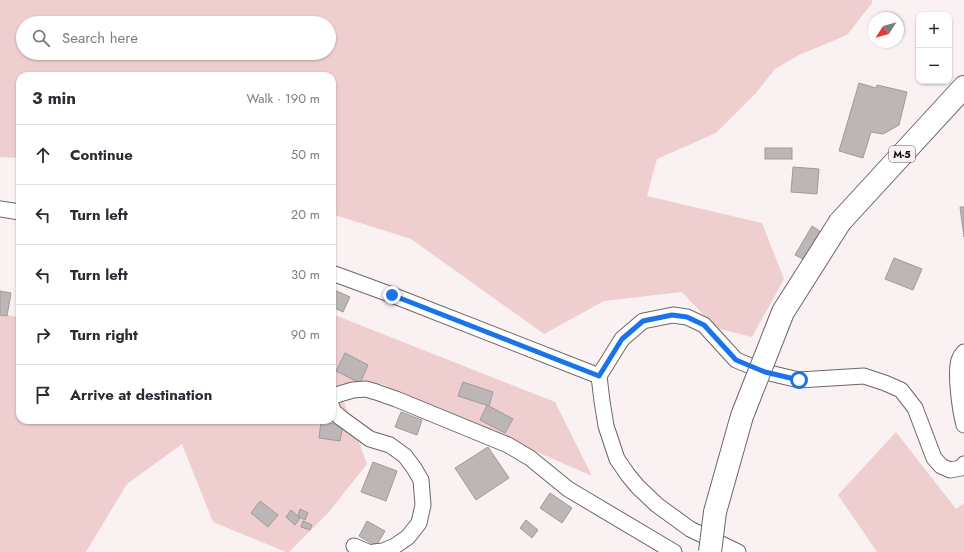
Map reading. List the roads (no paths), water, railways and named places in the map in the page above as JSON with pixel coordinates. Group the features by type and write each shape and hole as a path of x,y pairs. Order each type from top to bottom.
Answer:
{"main road":[{"name":"M-5","path":"710,552 715,512 742,416 783,312 840,222 964,87"}],"street":[{"path":"0,209 16,211"},
{"path":"336,274 599,376"},
{"path":"738,552 690,529 657,505 638,487 617,459 606,426 599,376 622,339 643,321 672,315 687,317 704,325 736,360 765,372 799,380 864,376 902,390 916,408 934,458 941,466 950,470 961,468 964,464"},
{"path":"964,352 959,359 957,376 964,425"},
{"path":"336,395 366,389 396,399 508,445 530,458 568,489 674,552"},
{"path":"336,414 370,439 390,445 405,456 421,480 423,505 419,523 408,537 395,546 383,551 374,552"},
{"path":"354,546 368,552"}]}
